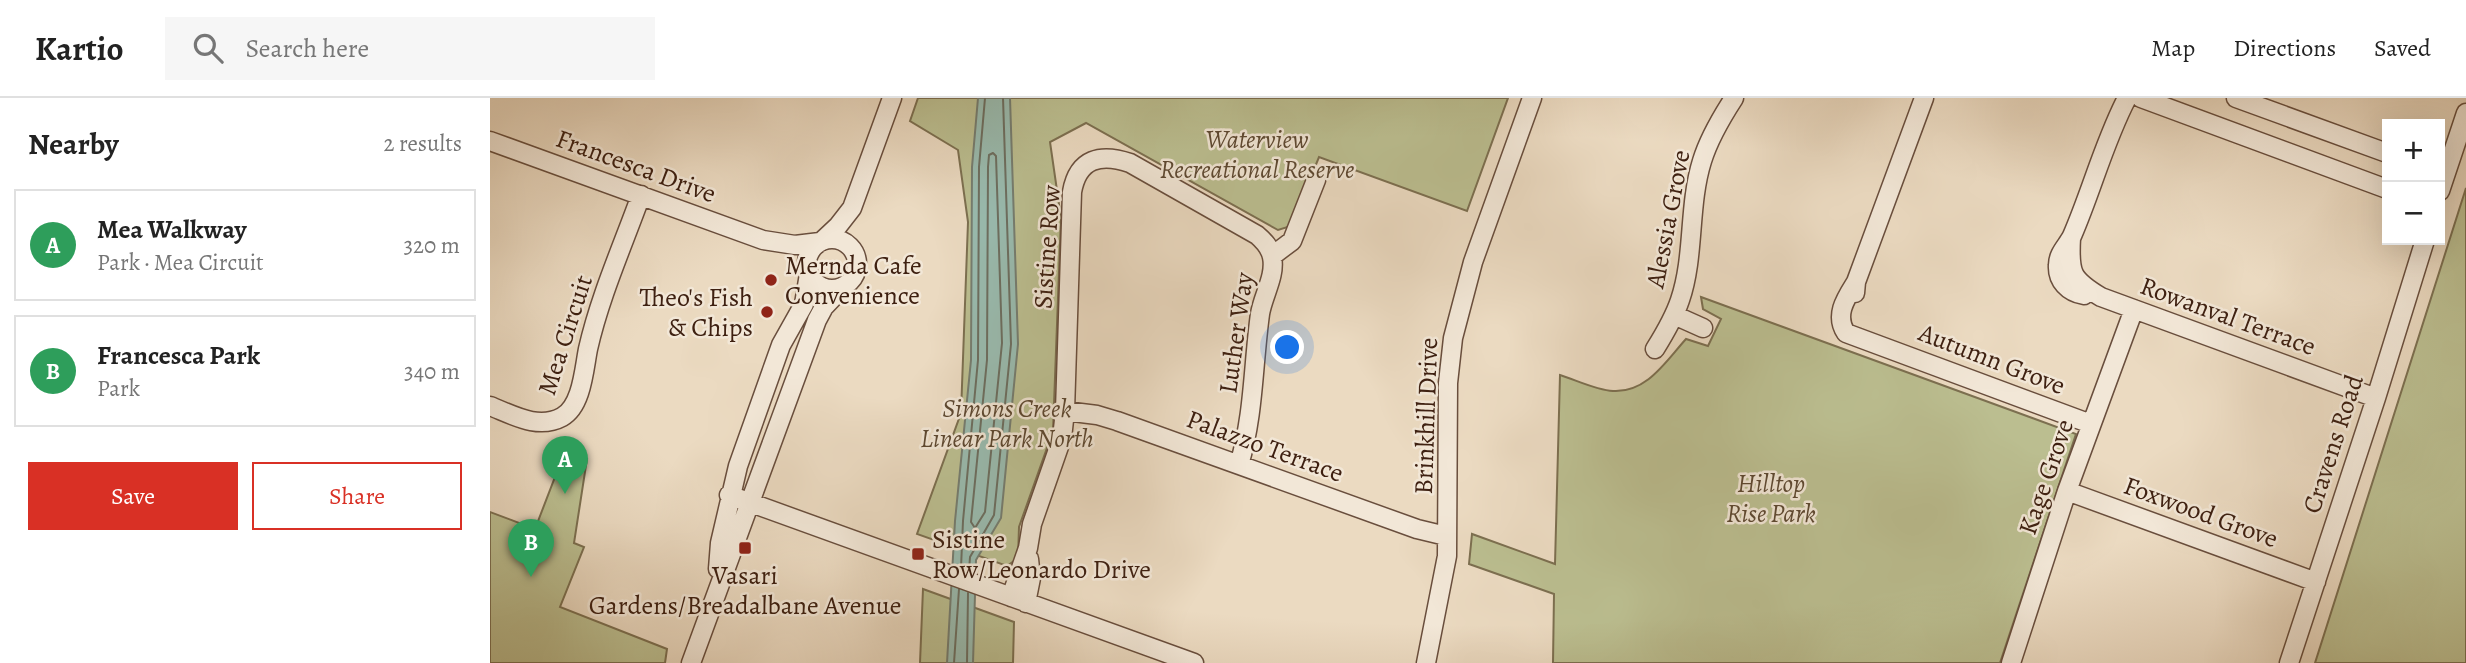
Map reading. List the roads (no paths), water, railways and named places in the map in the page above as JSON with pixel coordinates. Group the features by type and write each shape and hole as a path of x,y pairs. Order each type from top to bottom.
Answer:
{"street":[{"path":"691,663 817,320 824,307 855,274 857,260 851,230 852,208 892,98"},
{"name":"Brinkhill Drive","path":"1426,663 1447,556 1448,383 1453,338 1473,262 1532,98"},
{"name":"Alessia Grove","path":"1655,349 1681,299 1693,198 1702,160 1718,122 1734,98"},
{"name":"Autumn Grove","path":"1924,98 1856,282 1845,299 1841,312 1842,326 1846,333 1857,339 1875,342 2091,425"},
{"name":"Rowanval Terrace","path":"2110,132 2116,98"},
{"name":"Rowanval Terrace","path":"2127,98 2110,132 2071,238 2059,259 2059,277 2064,285 2080,295 2101,297 2376,398"},
{"path":"2141,98 2382,187"},
{"path":"2236,98 2260,102 2382,151"},
{"path":"2445,168 2466,113"},
{"name":"Francesca Drive","path":"490,141 763,240 795,245 821,242"},
{"name":"Sistine Row","path":"1018,600 1031,578 1028,548 1032,524 1062,438 1072,192 1078,175 1092,160 1115,158 1130,163 1257,235 1267,244 1272,256"},
{"name":"Luther Way","path":"1240,465 1250,425 1260,314 1272,278 1272,256 1292,241 1315,180"},
{"name":"Mea Circuit","path":"490,406 536,422 550,422 570,412 577,397 593,328 641,195"},
{"path":"716,591 720,543 729,495 781,345 804,304 809,255 852,208"},
{"path":"821,242 830,239 844,242 854,253"},
{"name":"Francesca Drive","path":"763,240 809,273"},
{"name":"Cravens Road","path":"2289,663 2423,245"},
{"path":"809,273 820,286 827,289 843,287"},
{"name":"Kage Grove","path":"2011,663 2067,491 2134,309"},
{"name":"Alessia Grove","path":"1674,315 1703,328"},
{"name":"Palazzo Terrace","path":"1065,411 1107,418 1417,530 1446,536"},
{"name":"Foxwood Grove","path":"2067,491 2316,582"},
{"path":"729,495 1194,663"}],"water":[{"path":"978,98 1010,98 1018,344 1001,518 976,560 973,663 947,663 955,521 971,360 972,167"}],"place":[{"name":"Mernda Cafe Convenience","path":"771,280"},
{"name":"Theo's Fish & Chips","path":"767,312"},
{"name":"Mea Walkway","path":"565,494"},
{"name":"Vasari Gardens/Breadalbane Avenue","path":"745,548"},
{"name":"Sistine Row/Leonardo Drive","path":"918,554"},
{"name":"Francesca Park","path":"531,577"}],"park label":[{"name":"Waterview Recreational Reserve","path":"1257,154"},
{"name":"Simons Creek Linear Park North","path":"1007,423"},
{"name":"Hilltop Rise Park","path":"1771,498"}]}
